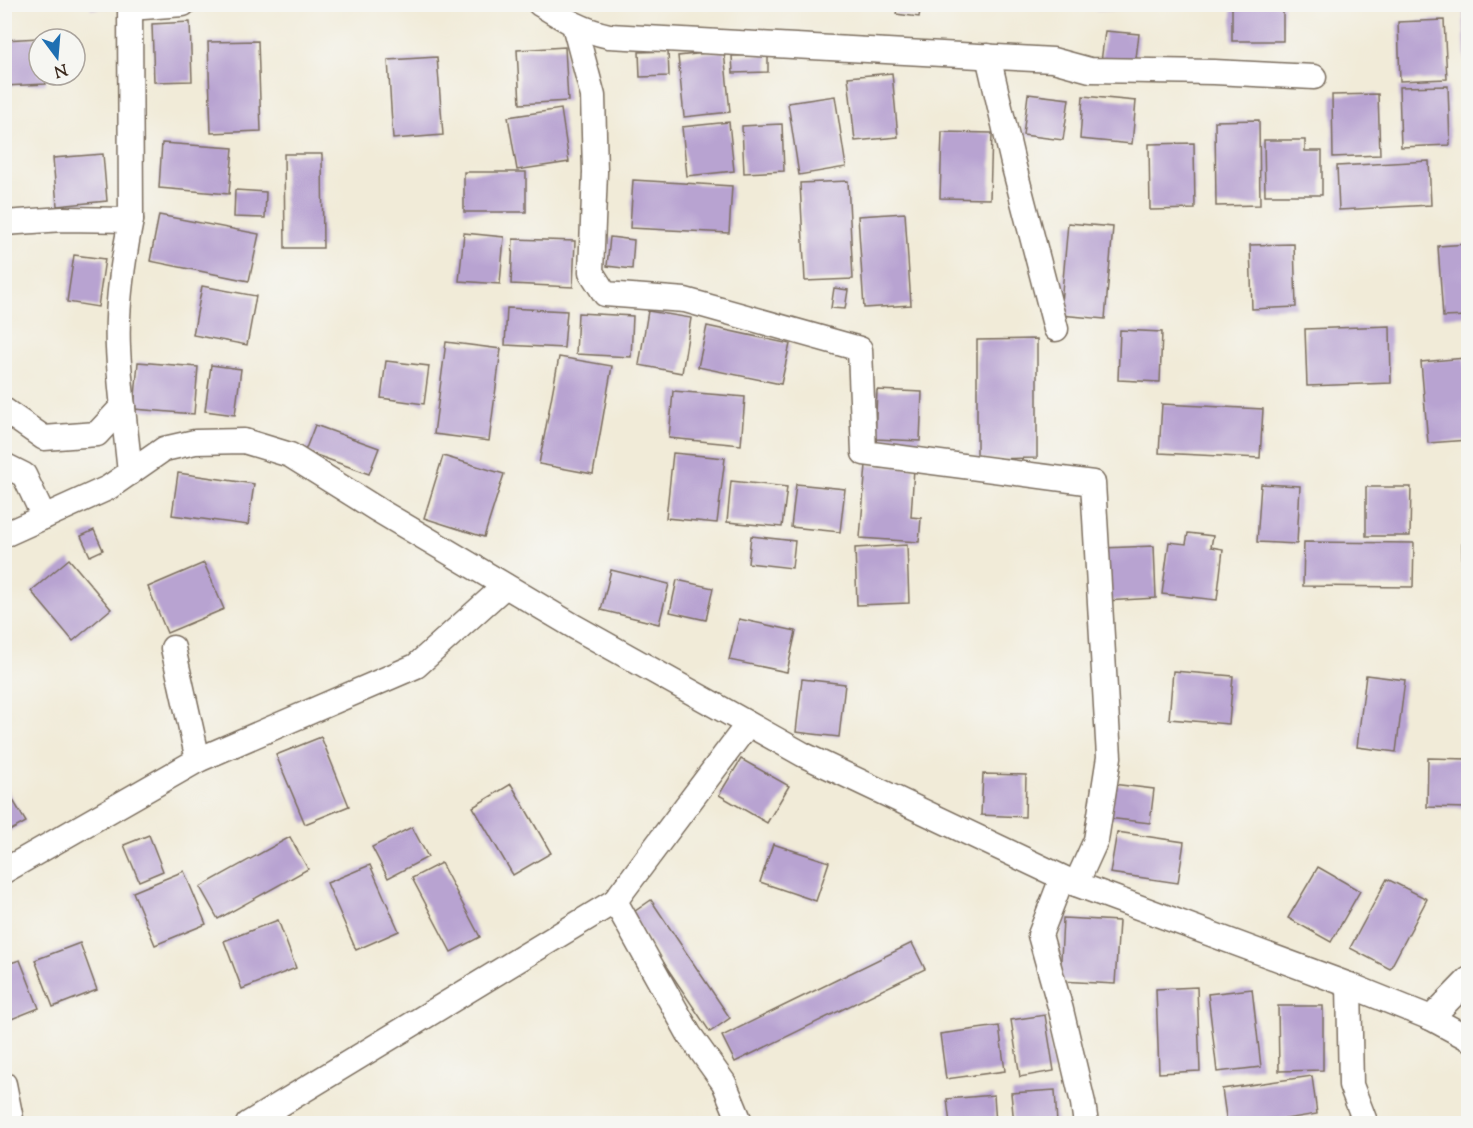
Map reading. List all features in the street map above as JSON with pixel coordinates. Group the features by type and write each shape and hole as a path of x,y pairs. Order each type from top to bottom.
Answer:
{"street":[{"path":"130,473 118,347 121,291 131,220 130,6 183,4"},
{"path":"540,4 574,25 609,36 1053,60 1090,70 1214,72 1314,77"},
{"path":"574,25 593,96 595,172 591,272 605,294 685,300 860,349 864,453 1093,483 1109,757 1096,840 1069,881 1040,935 1083,1103 1086,1124"},
{"path":"988,56 1056,329"},
{"path":"4,223 63,219 131,220"},
{"path":"4,410 44,438 67,438 98,434 123,406"},
{"path":"4,535 108,488 164,449 195,442 244,441 290,455 505,585 804,755 1069,881 1349,985 1431,1018 1468,1038"},
{"path":"4,465 24,475 44,517"},
{"path":"4,871 198,760 416,666 505,585"},
{"path":"173,648 198,760"},
{"path":"248,1124 615,901 748,724"},
{"path":"615,901 689,1034 724,1083 741,1124"},
{"path":"1431,1018 1468,980"},
{"path":"1349,985 1351,1085 1366,1124"},
{"path":"4,1084 12,1124"}],"building":[{"path":"91,4 112,4 112,7 91,9"},
{"path":"898,4 921,4 919,17 896,14"},
{"path":"1096,4 1133,4 1133,9 1096,11"},
{"path":"1232,4 1283,4 1283,41 1232,41"},
{"path":"1463,4 1468,4 1468,61 1465,61"},
{"path":"1444,20 1447,79 1400,81 1398,22"},
{"path":"190,22 192,81 154,82 152,24"},
{"path":"1105,31 1139,34 1135,66 1101,62"},
{"path":"27,39 27,85 4,86 4,40"},
{"path":"258,41 261,131 211,133 208,42"},
{"path":"565,47 568,101 520,104 517,50"},
{"path":"668,51 669,76 640,77 639,52"},
{"path":"724,51 730,112 684,117 678,56"},
{"path":"768,55 768,72 733,73 732,56"},
{"path":"437,57 443,135 393,139 388,60"},
{"path":"892,73 898,137 855,141 848,77"},
{"path":"1448,86 1450,145 1401,147 1399,87"},
{"path":"1028,94 1069,99 1063,140 1023,135"},
{"path":"1378,94 1380,155 1333,157 1332,95"},
{"path":"835,96 846,167 799,175 788,103"},
{"path":"1083,96 1136,101 1132,144 1080,139"},
{"path":"561,109 569,162 517,170 508,117"},
{"path":"1259,120 1260,205 1216,206 1215,121"},
{"path":"729,122 734,171 687,176 682,127"},
{"path":"782,124 784,171 744,173 742,126"},
{"path":"942,132 992,133 990,199 940,198"},
{"path":"1264,140 1305,140 1305,151 1322,151 1322,195 1265,195"},
{"path":"162,143 233,148 229,194 159,188"},
{"path":"1194,143 1195,209 1150,210 1149,144"},
{"path":"103,154 107,201 57,206 53,158"},
{"path":"284,154 322,154 323,248 285,248"},
{"path":"1429,161 1431,205 1339,210 1337,166"},
{"path":"464,172 526,172 526,212 464,212"},
{"path":"633,180 732,186 729,233 630,228"},
{"path":"848,181 853,279 805,281 800,183"},
{"path":"235,190 266,192 265,218 234,217"},
{"path":"905,213 911,305 864,308 858,216"},
{"path":"159,215 259,234 249,281 150,261"},
{"path":"1068,223 1113,227 1105,319 1060,315"},
{"path":"464,233 504,237 500,284 459,281"},
{"path":"610,237 634,240 632,269 607,266"},
{"path":"513,239 575,241 573,287 511,284"},
{"path":"1294,244 1296,307 1252,309 1250,245"},
{"path":"1468,244 1468,316 1443,317 1438,246"},
{"path":"74,255 105,259 98,307 67,302"},
{"path":"202,286 256,296 247,345 193,335"},
{"path":"834,288 848,290 845,309 831,308"},
{"path":"507,308 567,311 564,348 505,345"},
{"path":"648,311 691,318 682,373 639,365"},
{"path":"578,313 633,316 631,357 576,354"},
{"path":"707,326 790,344 781,384 698,367"},
{"path":"1390,326 1391,383 1307,386 1305,329"},
{"path":"1120,330 1162,332 1160,382 1118,380"},
{"path":"1037,339 1037,458 977,459 977,340"},
{"path":"446,342 501,349 489,441 434,434"},
{"path":"559,357 612,366 593,474 539,464"},
{"path":"1465,358 1468,440 1428,443 1421,362"},
{"path":"386,361 429,366 424,404 381,398"},
{"path":"138,362 198,367 194,414 134,409"},
{"path":"211,365 241,369 235,415 205,411"},
{"path":"877,390 922,392 920,441 875,439"},
{"path":"673,391 745,397 741,445 669,438"},
{"path":"1162,404 1263,409 1260,458 1159,453"},
{"path":"315,425 379,448 369,474 305,451"},
{"path":"673,453 725,458 717,523 666,518"},
{"path":"443,456 504,474 484,537 424,518"},
{"path":"866,465 914,468 911,517 921,518 919,542 860,538"},
{"path":"178,473 254,484 248,525 172,515"},
{"path":"731,481 787,487 782,527 727,522"},
{"path":"796,484 845,489 840,532 791,527"},
{"path":"1261,484 1300,486 1297,544 1257,542"},
{"path":"1366,487 1411,487 1410,536 1366,536"},
{"path":"94,530 103,550 90,556 81,536"},
{"path":"1188,533 1213,536 1211,547 1223,549 1217,600 1162,594 1169,542 1186,544"},
{"path":"751,536 795,541 792,568 748,563"},
{"path":"1304,542 1414,543 1413,587 1303,586"},
{"path":"1462,544 1468,544 1468,581 1463,581"},
{"path":"907,545 909,603 857,605 855,548"},
{"path":"1154,546 1156,598 1105,601 1103,548"},
{"path":"69,559 111,609 73,641 31,591"},
{"path":"204,563 224,609 167,633 148,587"},
{"path":"611,570 669,584 659,624 601,610"},
{"path":"677,580 713,588 706,620 670,612"},
{"path":"739,619 796,631 787,672 729,660"},
{"path":"1173,671 1233,676 1229,724 1169,719"},
{"path":"1366,675 1405,680 1396,752 1357,747"},
{"path":"802,679 845,684 839,737 796,732"},
{"path":"321,737 349,806 305,824 276,755"},
{"path":"1428,758 1468,759 1468,808 1427,807"},
{"path":"741,759 789,786 767,823 719,795"},
{"path":"983,774 1026,775 1025,817 981,815"},
{"path":"511,784 551,853 513,875 473,807"},
{"path":"1112,784 1154,789 1150,823 1108,818"},
{"path":"4,785 26,822 4,834"},
{"path":"412,827 428,857 388,878 372,847"},
{"path":"1117,832 1184,842 1178,883 1110,873"},
{"path":"149,835 163,871 139,881 124,845"},
{"path":"290,837 308,869 218,919 200,887"},
{"path":"773,844 829,862 816,901 760,882"},
{"path":"441,863 480,937 451,952 412,878"},
{"path":"370,865 399,931 356,950 327,883"},
{"path":"1318,867 1360,891 1331,942 1288,918"},
{"path":"184,871 206,924 155,945 133,892"},
{"path":"1387,879 1427,899 1390,969 1350,948"},
{"path":"651,900 730,1018 710,1032 631,914"},
{"path":"1063,918 1119,921 1115,984 1060,981"},
{"path":"278,920 296,968 242,989 224,941"},
{"path":"80,943 97,990 53,1007 35,960"},
{"path":"912,943 925,969 735,1062 722,1036"},
{"path":"20,960 39,1008 4,1022 4,965"},
{"path":"1197,987 1200,1071 1159,1073 1156,989"},
{"path":"1252,989 1261,1067 1217,1072 1208,994"},
{"path":"1278,1006 1323,1006 1323,1070 1279,1071"},
{"path":"1045,1015 1054,1071 1020,1077 1011,1020"},
{"path":"999,1026 1005,1071 946,1079 940,1034"},
{"path":"1312,1076 1317,1114 1255,1124 1227,1124 1222,1089"},
{"path":"1055,1090 1057,1124 1014,1124 1011,1093"},
{"path":"994,1095 996,1124 950,1124 947,1099"}]}
